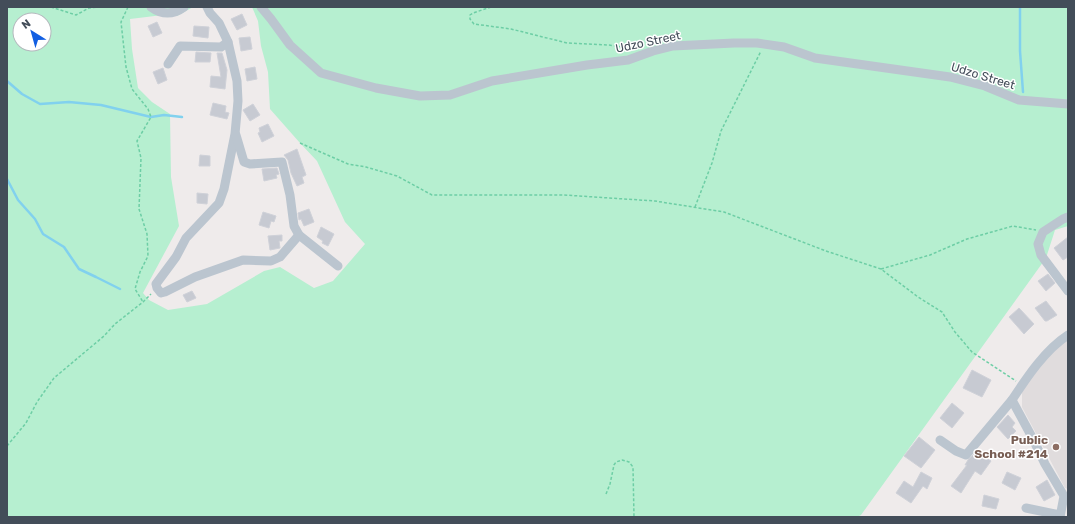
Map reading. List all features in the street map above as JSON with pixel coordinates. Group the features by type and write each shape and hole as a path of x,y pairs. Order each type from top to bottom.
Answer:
{"street":[{"path":"151,7 162,13 172,13 184,7"},
{"path":"207,7 219,23 228,42 237,81 238,101 236,134 224,189 218,203 186,238 176,256 156,284 157,288 161,293 165,292 195,277 243,260 261,259 271,261 280,257 299,236"},
{"name":"Udzo Street","path":"261,7 290,45 321,73 376,88 420,96 450,95 492,81 587,65 628,60 673,46 734,43 784,47 815,58 950,76 984,86 1019,100 1068,104"},
{"path":"168,64 180,46 221,47 228,42"},
{"path":"236,134 244,162 250,164 282,162 290,195 294,226 299,236 338,266"},
{"path":"1068,217 1063,218 1043,232 1038,244 1041,255 1068,291"},
{"path":"940,440 956,451 966,455 1012,400 1047,354 1068,335"},
{"path":"1012,400 1045,464 1066,495 1060,516 1026,508"}],"path":[{"path":"52,7 76,15 89,8 97,7"},
{"path":"128,7 121,22 126,67 132,89 148,109 151,117 137,141 140,158 139,209 147,234 148,256 140,272 135,289 143,302"},
{"path":"492,7 473,13 470,15 470,19 474,24 511,29 567,43 609,45 638,49"},
{"path":"695,207 712,163 721,131 765,45"},
{"path":"300,143 348,164 366,167 397,176 432,195 564,195 655,201 724,212 826,251 881,269 918,297 942,312 955,332 972,352 1022,385"},
{"path":"881,269 930,256 968,239 1013,226 1043,232"},
{"path":"7,446 26,422 54,378 104,336 115,324 143,302 157,288"},
{"path":"606,494 616,462 622,460 629,462 633,467 634,517"}],"shaded area":[{"name":"Public School #214","path":"1068,338 1068,489 1065,488 1022,407 1022,389 1041,364"}],"green space":[{"path":"7,7 193,7 177,16 163,15 130,19 132,49 138,88 152,102 170,114 171,177 179,226 143,293 149,300 168,310 207,304 264,271 280,267 314,288 333,281 365,244 345,222 317,161 270,109 268,72 261,46 258,21 252,7 1068,7 1068,226 1055,230 1046,258 861,515 857,517 7,517"}],"building":[{"path":"242,14 247,25 237,30 231,19"},
{"path":"157,22 162,33 153,37 148,26"},
{"path":"194,26 209,27 208,38 193,36"},
{"path":"250,37 252,49 241,51 239,38"},
{"path":"196,52 211,53 210,62 195,62"},
{"path":"217,53 222,53 227,70 225,89 210,87 211,76 221,77"},
{"path":"255,67 257,79 247,81 245,69"},
{"path":"163,68 167,80 158,84 153,72"},
{"path":"213,103 226,106 225,112 229,113 227,119 210,115"},
{"path":"253,104 260,115 250,121 243,110"},
{"path":"268,124 274,136 262,142 258,133 260,132 259,128"},
{"path":"297,149 306,175 302,177 304,183 297,186 291,173 288,160 284,155"},
{"path":"200,155 210,156 210,166 199,166"},
{"path":"277,168 279,174 276,175 277,178 264,181 262,169"},
{"path":"197,193 208,194 207,204 197,203"},
{"path":"309,209 314,222 304,226 301,219 299,220 298,213"},
{"path":"263,212 276,216 274,222 271,221 269,228 259,225"},
{"path":"321,227 334,234 328,246 322,243 323,241 317,237"},
{"path":"282,235 282,241 279,241 280,248 270,250 268,236"},
{"path":"1068,237 1068,257 1063,260 1054,248"},
{"path":"1048,274 1055,283 1046,291 1038,281"},
{"path":"192,291 196,298 187,302 183,295"},
{"path":"1046,301 1057,315 1045,321 1035,308"},
{"path":"1019,308 1034,324 1024,334 1009,317"},
{"path":"972,370 991,380 982,397 963,388"},
{"path":"952,403 964,413 952,428 940,418"},
{"path":"1008,415 1015,423 1012,427 1016,431 1008,439 997,427"},
{"path":"919,437 935,450 921,468 904,456"},
{"path":"975,453 978,455 980,453 991,461 981,475 975,471 961,493 951,486 967,465 965,465 968,460"},
{"path":"921,472 932,478 927,489 923,486 911,503 896,493 904,481 913,487"},
{"path":"1007,472 1021,478 1015,490 1002,483"},
{"path":"1047,480 1055,495 1044,501 1036,487"},
{"path":"984,495 999,499 996,509 982,506"}],"waterway":[{"path":"1020,7 1020,51 1023,92"},
{"path":"7,81 22,94 40,104 69,102 101,105 151,117 164,115 182,117"},
{"path":"7,179 18,200 35,219 43,234 64,247 79,269 120,289"}],"place":[{"name":"Public School #214","path":"1056,447"}]}
